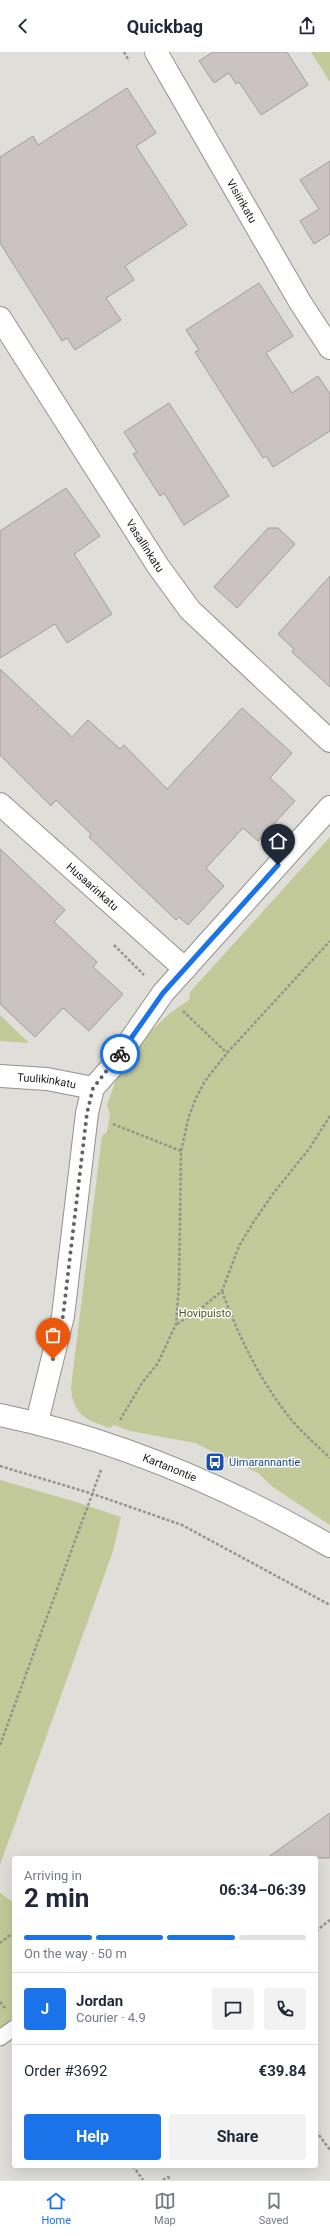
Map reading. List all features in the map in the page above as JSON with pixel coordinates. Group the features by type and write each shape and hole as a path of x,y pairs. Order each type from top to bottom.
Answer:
{"street":[{"name":"Visiirikatu","path":"156,52 300,302 330,348"},
{"name":"Vasallinkatu","path":"0,318 158,566 190,610 330,740"},
{"name":"Husaarinkatu","path":"0,804 185,969"},
{"path":"37,1422 63,1316 87,1113 93,1088 110,1068 163,993 330,807"},
{"name":"Tuulikinkatu","path":"0,1076 47,1079 93,1088"},
{"name":"Kartanontie","path":"0,1415 37,1422 110,1445 194,1478 278,1516 330,1546"}],"lane":[{"path":"0,2038 12,2029"}],"path":[{"path":"117,1426 142,1383 158,1362 176,1324 179,1285 181,1151 189,1116 196,1098 205,1081 227,1053 330,941"},
{"path":"163,993 227,1053"},
{"path":"87,1113 181,1151"},
{"path":"176,1324 199,1310 222,1291 239,1246 253,1223 272,1195 309,1149 330,1116"},
{"path":"222,1291 237,1332 252,1362 290,1417 330,1458"},
{"path":"0,1466 93,1494 182,1525 330,1605"},
{"path":"0,1745 100,1472"},
{"path":"318,1929 330,1920"},
{"path":"0,1943 12,1934"},
{"path":"318,2134 330,2150"},
{"path":"134,2168 143,2180"},
{"path":"163,2180 168,2177 171,2180"}],"green space":[{"path":"311,52 330,52 330,82"},
{"name":"Hovipuisto","path":"330,837 330,1525 273,1487 258,1473 195,1443 130,1431 114,1425 109,1428 93,1422 82,1415 74,1404 71,1387 102,1136 107,1132 110,1114 107,1105 116,1080 130,1056 149,1033 170,1013 189,1000 190,992"},
{"path":"0,1015 29,1043 0,1041"},
{"path":"0,1480 121,1517 113,1551 0,1865"},
{"path":"0,1893 12,1902 12,2021 0,2030"}],"building":[{"path":"213,52 287,52 308,85 261,115 239,82 236,84 229,73 214,83 199,61"},
{"path":"127,88 156,133 136,146 187,225 125,266 134,280 106,298 121,320 75,350 67,338 62,341 0,243 0,157 33,136 38,145"},
{"path":"330,161 330,234 314,244 300,221 319,209 300,180"},
{"path":"259,283 293,336 266,353 292,393 318,376 330,394 330,431 273,467 266,456 263,458 195,352 199,350 186,330"},
{"path":"169,403 229,496 184,525 164,493 160,496 133,454 137,452 124,432"},
{"path":"66,488 100,536 74,554 112,614 67,643 55,624 0,658 0,531"},
{"path":"268,528 278,528 295,544 237,608 214,587"},
{"path":"330,576 330,687 292,652 294,649 278,634"},
{"path":"0,669 72,737 88,720 120,749 124,745 167,789 242,708 292,753 270,778 295,801 258,841 243,828 206,868 224,886 188,925 179,917 176,920 89,837 91,834 56,800 51,806 0,755"},
{"path":"0,849 65,910 54,922 97,962 93,967 123,994 89,1031 63,1008 35,1037 0,1004"},
{"path":"330,1813 330,1858 318,1858 318,1856 270,1856"}],"way so far":[{"path":"53,1359 63,1316 87,1113 93,1088 120,1054"}],"place":[{"name":"Uimarannantie","path":"215,1462"}],"route":[{"path":"120,1054 163,993 278,865"}]}
